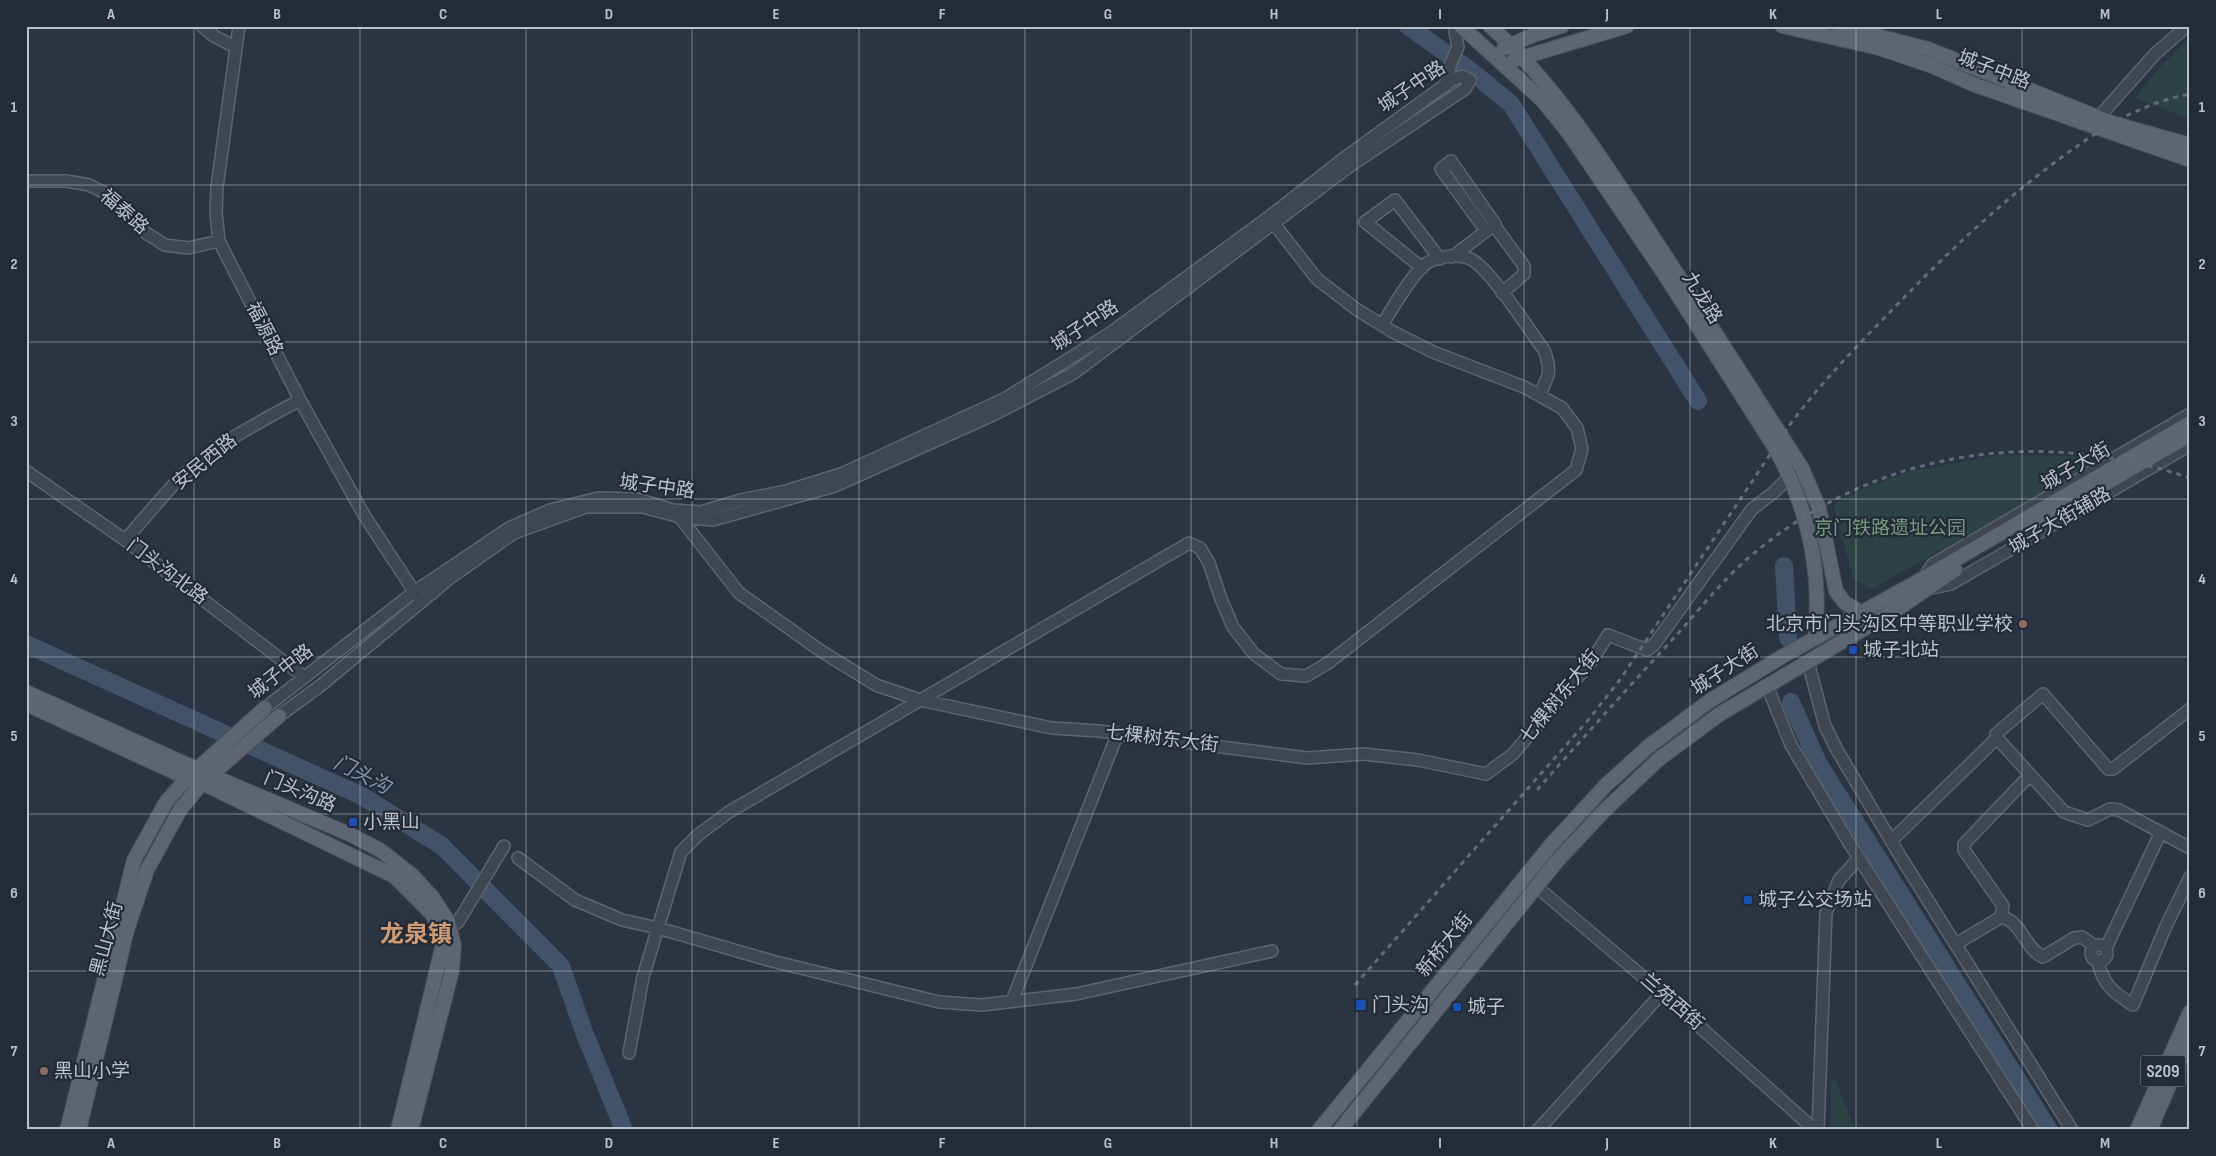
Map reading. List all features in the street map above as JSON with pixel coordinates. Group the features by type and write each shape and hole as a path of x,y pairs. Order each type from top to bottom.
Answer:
{"main road":[{"name":"九龙路","path":"1461,26 1541,98 1568,132 1663,272 1775,448 1790,476 1805,516 1818,603 1815,638"},
{"name":"九龙路","path":"1490,26 1511,44 1551,89 1598,152 1802,468 1819,508 1836,591 1844,603 1862,613"},
{"path":"1493,54 1511,44 1562,26"},
{"path":"1504,64 1522,56 1627,26"},
{"name":"城子中路","path":"1782,26 1879,48 1932,66 1975,85 2190,160"},
{"name":"城子中路","path":"1839,26 1928,49 2099,118 2190,145"},
{"name":"城子大街","path":"1531,882 1659,759 1720,714 1808,662 1925,584 2190,422"},
{"name":"城子大街","path":"1531,882 1550,846 1606,785 1649,746 1710,700 1815,638 1862,613 1925,584 2190,435"},
{"name":"门头沟路","path":"26,692 192,773"},
{"name":"门头沟路","path":"26,704 206,779 384,870 410,890 431,913 454,945 452,971 411,1130"},
{"name":"城子中路","path":"192,773 265,708"},
{"name":"黑山大街","path":"79,1130 127,930 147,870 180,810 206,779 280,716"},
{"name":"黑山大街","path":"67,1130 134,860 166,802 192,773"},
{"name":"新桥大街","path":"1319,1130 1531,882"},
{"name":"新桥大街","path":"1340,1130 1531,882"},
{"name":"门头沟路","path":"398,1130 446,932"},
{"name":"S209","path":"2136,1130 2190,1012"},
{"name":"S209","path":"2150,1130 2190,1037"}],"street":[{"path":"202,26 214,36 235,47"},
{"name":"福源路","path":"239,26 216,187 219,240 300,400 364,515 422,602"},
{"path":"1445,86 1450,63 1458,47 1454,26"},
{"path":"2099,118 2155,54 2187,26"},
{"name":"城子中路","path":"280,716 320,686 450,578 514,533 586,507 643,508 676,514 701,512 741,500 786,491 841,474 992,405 1057,368 1109,334 1350,166 1465,89 1470,80 1462,76 1445,86 1343,159 1272,220"},
{"path":"1452,257 1468,244 1490,228 1495,224 1451,161 1441,169 1490,228 1524,266 1524,274 1502,293"},
{"name":"福泰路","path":"26,181 66,181 89,184 109,195 146,233 165,245 188,248 219,240"},
{"path":"1422,268 1364,222 1395,200 1440,259"},
{"path":"629,1053 643,977 681,852 698,835 729,812 1189,543 1200,548 1209,563 1233,627 1254,654 1281,674 1306,676 1328,663 1576,470 1582,449 1577,428 1562,408 1524,387 1433,352 1356,309 1317,279 1272,220"},
{"path":"1468,244 1488,275 1544,350 1549,363 1549,376 1539,395"},
{"path":"1382,325 1428,262 1452,257 1472,259 1488,275"},
{"name":"安民西路","path":"125,540 179,480 213,451 255,424 300,400"},
{"name":"城子大街辅路","path":"2190,414 1933,564 1925,584 1951,584 2190,445"},
{"name":"门头沟北路","path":"26,471 125,540 304,676"},
{"name":"七棵树东大街","path":"676,514 739,593 821,651 868,680 920,700 1052,728 1118,733 1306,758 1364,754 1418,760 1486,774 1513,754 1593,659 1608,635 1647,650 1654,645 1752,509 1773,493 1790,476"},
{"name":"城子中路","path":"265,708 414,592 509,528 550,510 598,498 637,499 676,514"},
{"path":"1808,662 1825,726 1837,750 1891,841 2072,1130"},
{"path":"1767,686 1791,745 1859,858 2033,1130"},
{"path":"1891,841 1997,738 1996,734 2043,694 2108,769 2113,769 2190,709"},
{"path":"1012,1001 1118,733"},
{"path":"1997,738 2064,812 2088,820 2110,809 2119,810 2190,848"},
{"path":"2001,917 2003,906 1964,850 1964,844 2030,775"},
{"path":"2100,947 2161,832"},
{"path":"446,932 458,922 504,846"},
{"path":"518,858 575,900 622,920 658,928 772,961 940,1002 982,1005 1076,994 1272,951"},
{"path":"1817,1130 1826,913 1838,880 1859,858"},
{"path":"1956,944 2001,917 2013,922 2033,952 2043,957 2074,938 2082,937 2107,953 2106,958 2098,961 2104,980 2112,992 2133,1005 2166,926 2190,877"},
{"name":"兰苑西街","path":"1531,882 1662,993 1817,1130"},
{"path":"1538,1130 1662,993"}],"green space":[{"path":"2190,37 2190,119 2135,98 2157,70"},
{"name":"京门铁路遗址公园","path":"1998,455 2071,456 2098,462 1872,589 1853,578 1833,504 1868,487 1907,472"},
{"path":"1831,1081 1836,1081 1855,1130 1831,1130"}],"waterway":[{"path":"1408,26 1471,71 1511,104 1698,401"},
{"path":"1784,566 1788,638"},
{"name":"门头沟","path":"26,644 362,796 442,846 561,966 584,1032 624,1130"},
{"path":"1791,702 1818,763 2049,1130"}],"railway":[{"path":"1355,985 1589,719 1619,681 1791,423 1851,352 1967,236 2050,166 2099,132 2133,113 2151,105 2190,94"},
{"path":"1537,790 1736,569 1795,523 1846,494 1901,472 1957,458 2014,452 2073,453 2132,462 2190,478"}],"place":[{"name":"北京市门头沟区中等职业学校","path":"2023,624"},
{"name":"城子北站","path":"1853,650"},
{"name":"小黑山","path":"353,822"},
{"name":"城子公交场站","path":"1748,900"},
{"name":"门头沟","path":"1361,1005"},
{"name":"城子","path":"1457,1007"},
{"name":"黑山小学","path":"44,1071"}],"district":[{"name":"龙泉镇","path":"416,934"}]}
